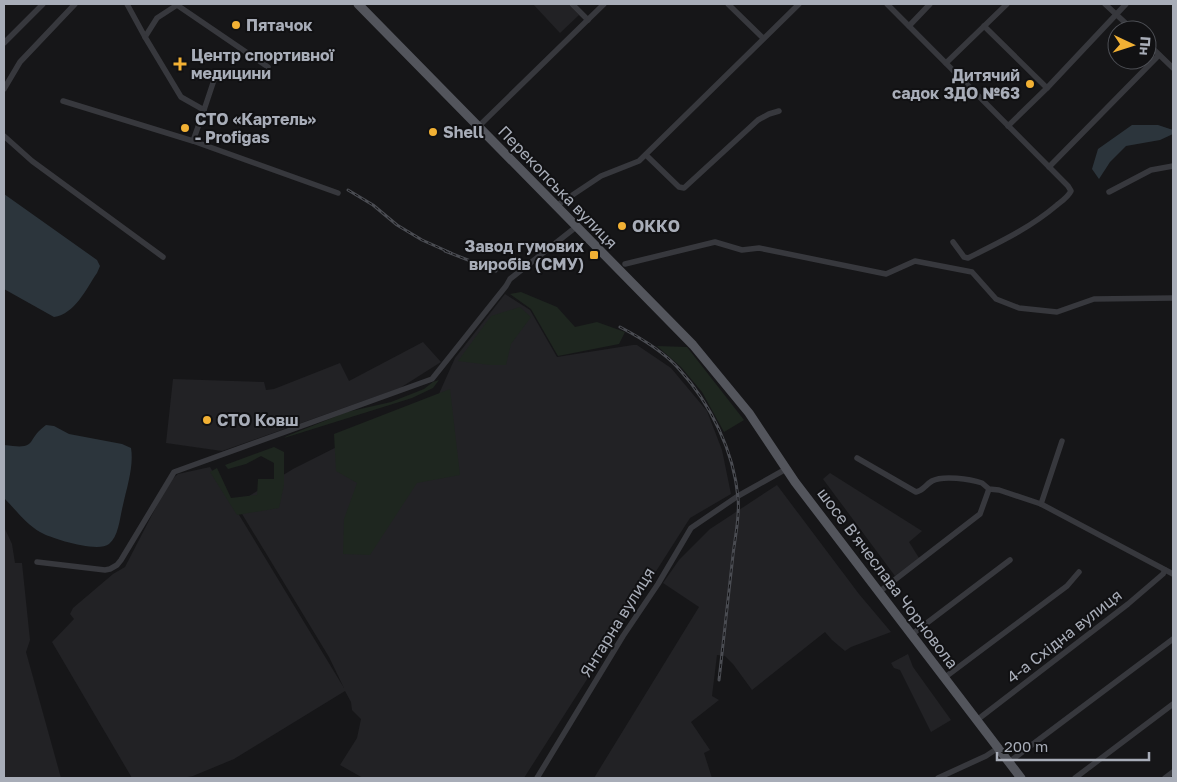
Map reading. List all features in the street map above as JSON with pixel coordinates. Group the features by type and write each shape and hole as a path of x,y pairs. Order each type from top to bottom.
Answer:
{"main road":[{"name":"Перекопська вулиця","path":"358,4 693,345 734,394"},
{"name":"шосе В'ячеслава Чорновола","path":"734,394 786,469 1021,778"}],"street":[{"path":"5,43 42,4"},
{"path":"4,89 20,62 75,4"},
{"path":"128,4 145,37 181,97 204,110"},
{"path":"572,4 588,20"},
{"path":"478,126 604,4"},
{"path":"728,4 763,38"},
{"path":"556,206 601,176 637,163 799,4"},
{"path":"888,4 1071,191 1068,196 1051,210 1011,237 968,258 964,257 953,242"},
{"path":"909,26 930,4"},
{"path":"946,63 1007,4"},
{"path":"1105,4 1122,20"},
{"path":"1008,126 1047,88 1126,4"},
{"path":"145,37 157,18 177,5 268,67"},
{"path":"984,26 1047,88"},
{"path":"1049,167 1159,55 1173,68"},
{"path":"193,141 214,80"},
{"path":"63,101 193,141 338,193"},
{"path":"646,155 679,187 684,188 758,120 779,111"},
{"path":"4,136 32,161 163,257"},
{"path":"1109,192 1151,170 1173,166"},
{"path":"37,562 110,570 121,560 174,472 432,379 510,279 576,227"},
{"path":"625,264 714,242 742,250 759,248 886,274 915,261 972,272 996,299 1019,308 1057,312 1094,300 1173,298"},
{"path":"1041,504 1062,441"},
{"path":"857,458 916,492 923,490 930,482 938,478 947,478 976,481 986,485 989,489 999,490 1041,504 1173,574"},
{"name":"Янтарна вулиця","path":"537,778 691,528 738,496 786,469"},
{"path":"879,592 980,514 989,489"},
{"path":"911,635 1010,560"},
{"name":"4-а Східна вулиця","path":"977,720 1128,604 1163,574 1165,570"},
{"path":"944,678 1067,586 1079,572"},
{"path":"1009,762 1173,639"},
{"path":"1075,778 1173,704"},
{"path":"938,778 986,756 998,748"},
{"path":"1165,778 1173,772"}],"shaded area":[{"path":"533,4 568,4 579,15 560,33"},
{"path":"1132,125 1158,125 1173,130 1173,134 1160,140 1126,146 1110,162 1099,179 1092,169 1098,149"},
{"path":"4,194 97,260 100,266 79,300 61,315 54,317 4,289"},
{"path":"521,292 557,307 575,327 597,322 625,332 619,344 558,356 531,309 510,294"},
{"path":"505,294 530,310 557,357 637,345 671,368 707,411 722,450 731,494 690,518 524,778 363,778 340,765 357,738 361,719 352,710 351,702 345,691 234,759 193,776 182,778 132,778 52,642 74,619 70,614 73,608 113,574 125,567 169,482 178,474 210,467 344,688 329,657 236,504 293,469 438,396 455,358"},
{"path":"520,307 531,317 511,344 506,365 458,361 491,316"},
{"path":"423,342 441,362 400,388 222,451 166,443 173,379 264,382 266,390 274,389 340,363 349,381"},
{"path":"657,346 687,347 744,420 724,432 702,392 681,367"},
{"path":"439,380 433,388 412,398 284,438 347,412 391,402 424,389"},
{"path":"450,389 460,475 417,483 370,555 343,554 344,519 357,483 336,471 334,434"},
{"path":"46,425 54,426 69,434 122,444 131,448 131,469 119,526 109,544 95,547 85,546 46,535 30,525 4,498 4,445 27,445"},
{"path":"274,447 284,452 284,485 279,508 237,515 210,472 217,468 231,498 257,495 258,479 274,479 274,463 261,456 246,464 228,469 225,465"},
{"path":"830,473 922,531 909,542 919,558 895,576 823,479"},
{"path":"777,485 859,594 891,632 845,651 825,632 752,690 725,656 717,655 712,696 719,700 691,722 710,750 704,753 712,778 594,778 699,607 663,583 679,560 710,529"},
{"path":"4,527 12,544 15,563 22,563 30,640 26,652 61,778 4,778"},
{"path":"908,654 913,667 951,720 931,732 900,670 894,668 891,663"}],"railway":[{"path":"348,190 373,205 397,225 422,240 451,253"},
{"path":"445,251 496,271"},
{"path":"620,327 644,340 659,351 673,362 690,382 719,429 726,445 736,480 738,498 737,526 719,680"}],"place":[{"name":"Пятачок","path":"236,25"},
{"name":"Центр спортивної медицини","path":"180,64"},
{"name":"Дитячий садок ЗДО №63","path":"1030,84"},
{"name":"СТО «Картель» - Profigas","path":"185,128"},
{"name":"Shell","path":"433,132"},
{"name":"ОККО","path":"622,226"},
{"name":"Завод гумових виробів (СМУ)","path":"594,255"},
{"name":"СТО Ковш","path":"207,420"}]}
